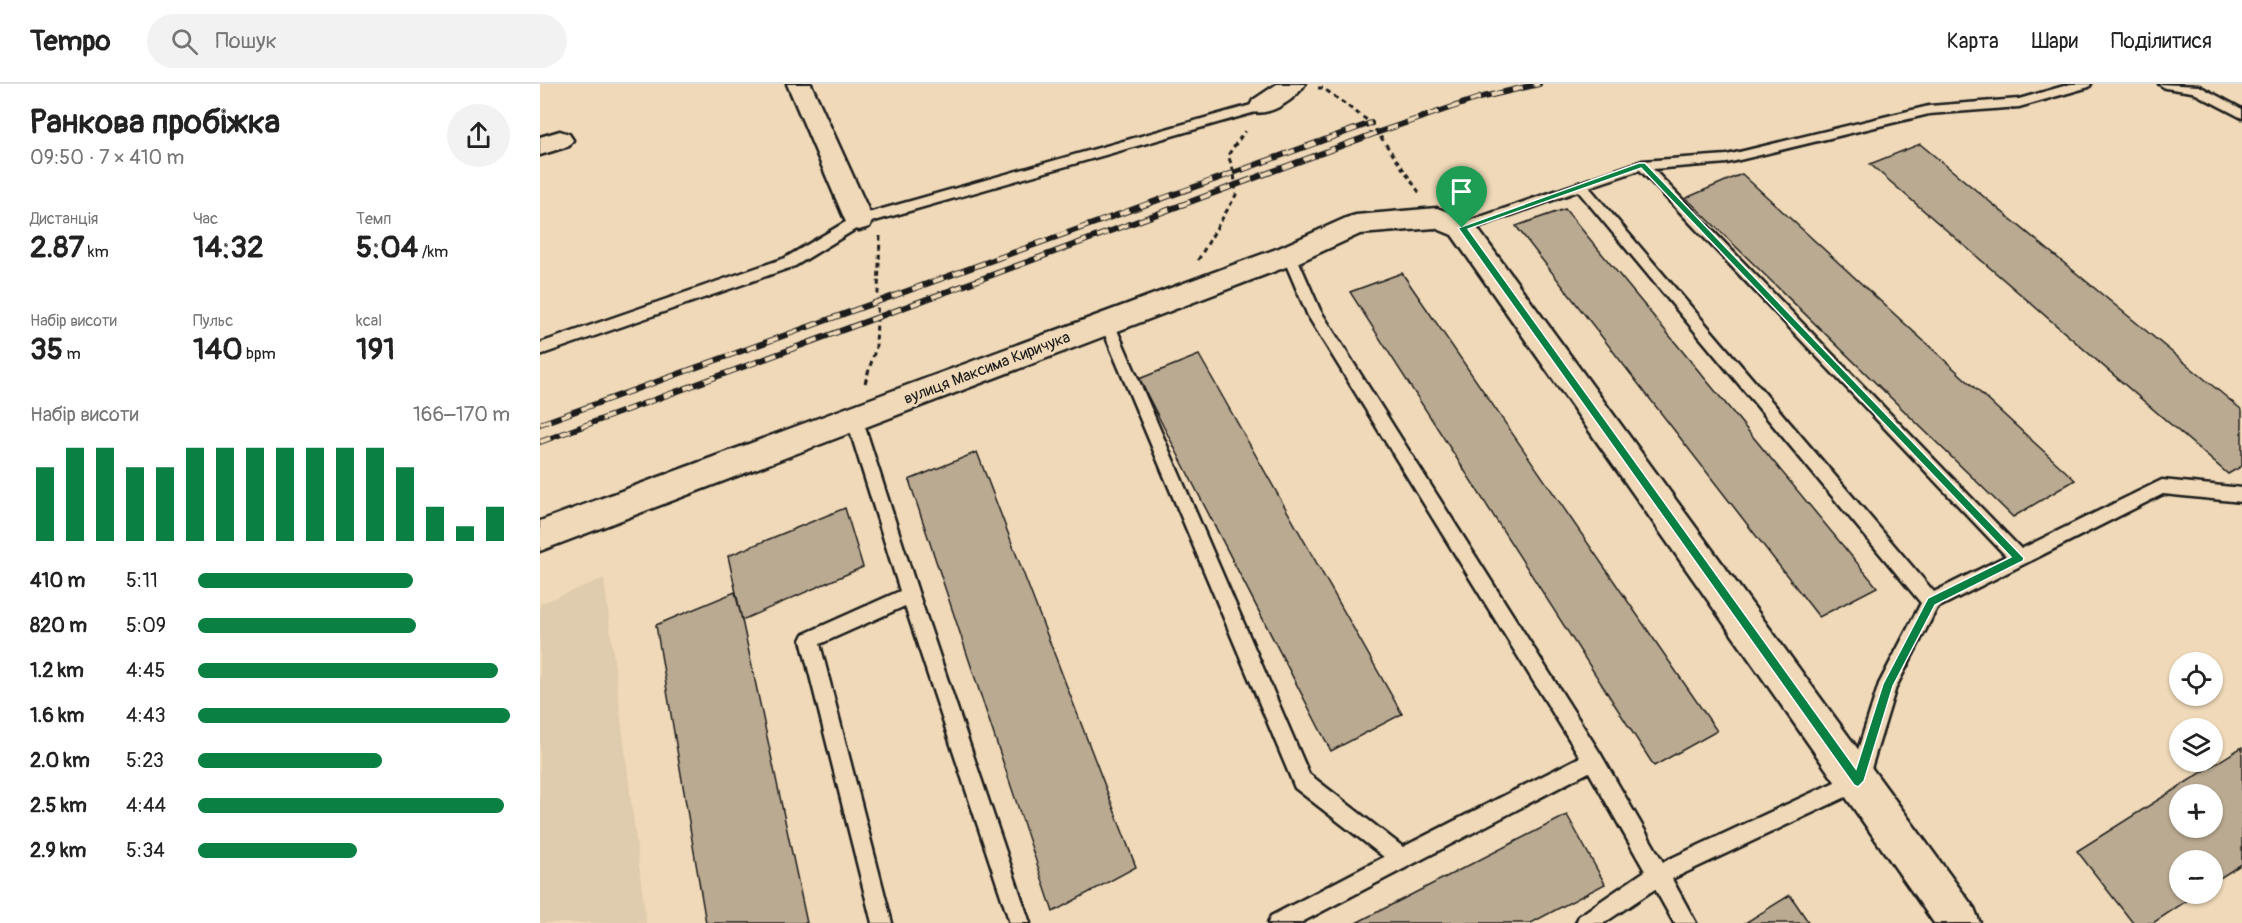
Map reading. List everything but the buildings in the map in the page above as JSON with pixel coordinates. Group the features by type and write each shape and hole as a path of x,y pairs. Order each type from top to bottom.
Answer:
{"street":[{"path":"799,84 870,217"},
{"path":"1262,106 1293,85"},
{"path":"1450,223 1858,781 1959,923"},
{"name":"вулиця Максима Киричука","path":"540,536 1289,255 1356,225 1450,223"}],"lane":[{"path":"1450,223 1642,165 1727,159 1929,110 2019,103 2085,84"},
{"path":"2165,84 2195,89 2242,114"},
{"path":"540,349 790,262 870,217 1262,106"},
{"path":"1642,165 2019,558"},
{"path":"1580,185 1931,602"},
{"path":"1289,255 1313,312 1593,760 1686,923"},
{"path":"1107,323 1302,781 1402,859"},
{"path":"854,418 910,595 1020,923"},
{"path":"1586,923 1658,875 1858,781 1888,684 1931,602 2162,488 2242,495"},
{"path":"882,923 810,640 910,595"},
{"path":"1278,923 1593,760"}],"path":[{"path":"1293,85 1323,88 1371,123 1450,223"},
{"path":"1176,297 1236,195 1234,172 1228,155 1262,106"},
{"path":"854,418 876,347 870,217"}],"shaded area":[{"path":"604,578 646,923 540,923 540,604"}],"railway":[{"path":"540,442 1379,132 1479,98 1539,84"},
{"path":"540,424 1371,123"}],"route":[{"path":"1642,165 2019,558 1931,602 1888,684 1858,781 1759,643 1462,228 1642,165"}]}
